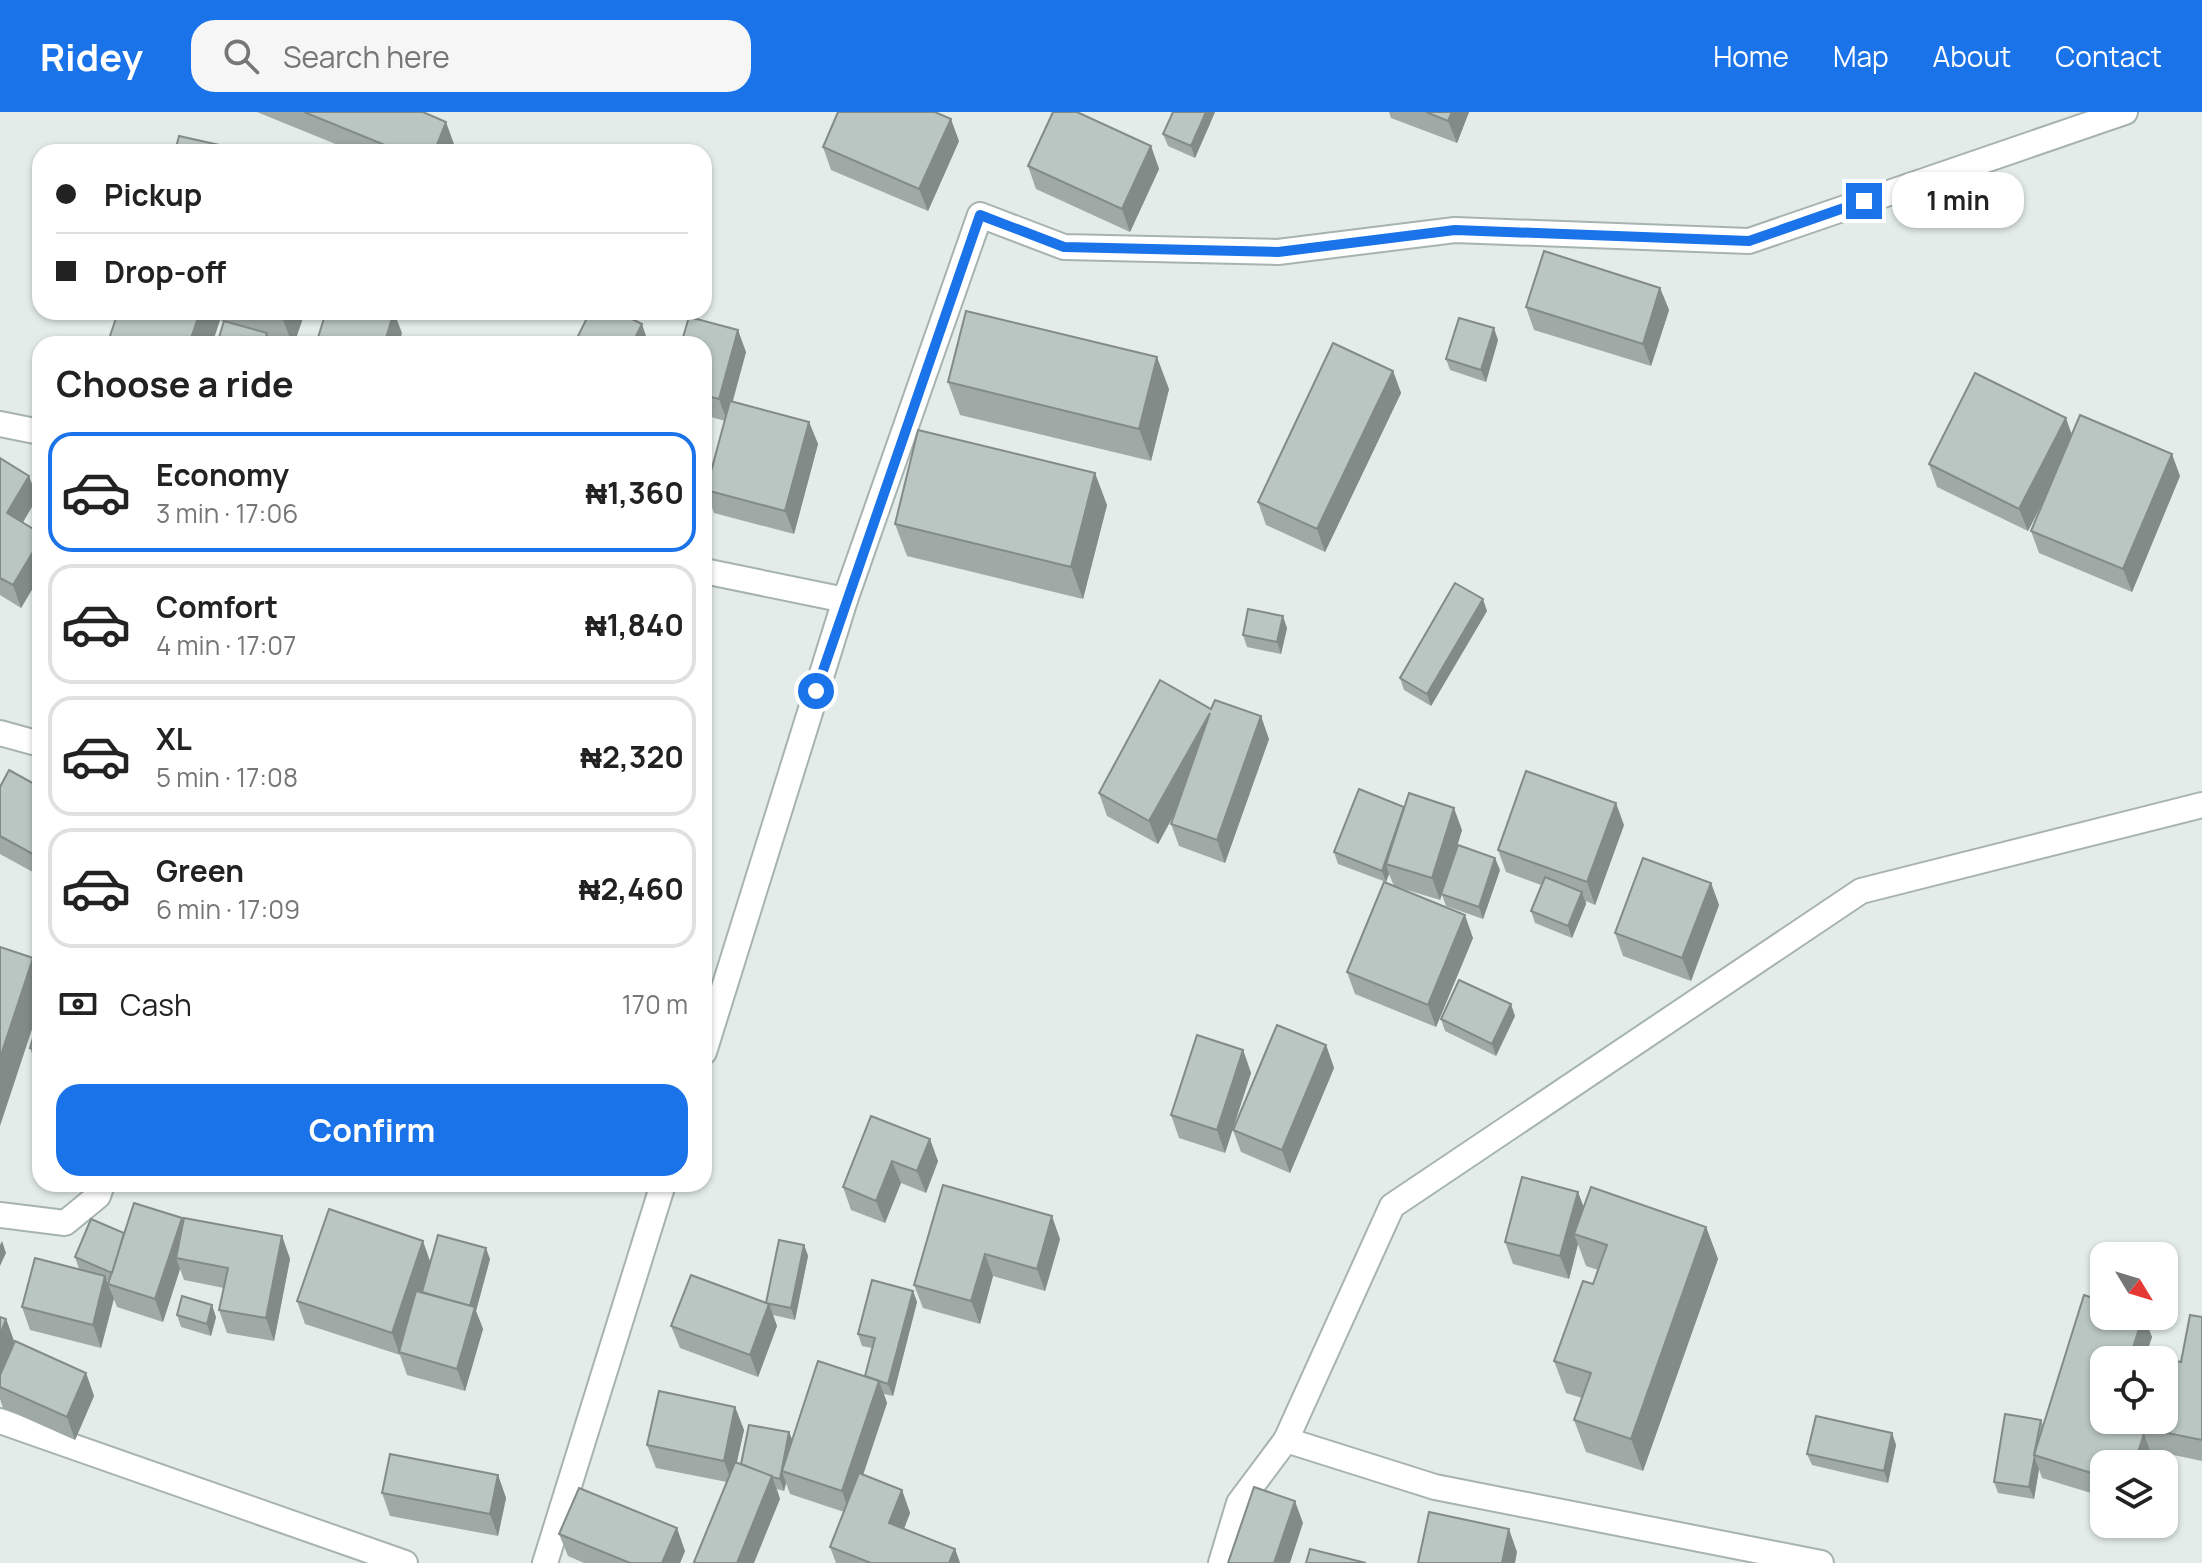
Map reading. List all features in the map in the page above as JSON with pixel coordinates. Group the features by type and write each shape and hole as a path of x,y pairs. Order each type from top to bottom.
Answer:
{"street":[{"path":"712,1026 845,600 980,215 1064,247 1278,252 1455,230 1749,241 2125,112"},
{"path":"0,424 32,430"},
{"path":"712,573 845,600"},
{"path":"0,733 32,742"},
{"path":"1221,1563 1239,1503 1286,1440 1392,1206 1861,891 2202,805"},
{"path":"0,1215 65,1223 99,1192"},
{"path":"545,1563 661,1192"},
{"path":"0,1421 405,1563"},
{"path":"1286,1440 1435,1487 1821,1563"}],"building":[{"path":"304,112 423,112 446,122 437,144 382,144"},
{"path":"838,112 935,112 951,119 919,189 823,147"},
{"path":"1053,112 1077,112 1151,146 1122,209 1028,166"},
{"path":"1173,112 1206,112 1191,146 1163,134"},
{"path":"1426,112 1452,112 1448,121"},
{"path":"179,136 215,144 177,144"},
{"path":"1544,251 1660,288 1643,344 1526,307"},
{"path":"966,311 1157,357 1139,429 948,382"},
{"path":"1459,318 1494,328 1481,370 1446,359"},
{"path":"115,320 197,320 192,336 110,336"},
{"path":"324,320 392,320 386,336 318,336"},
{"path":"586,320 634,320 642,324 636,336 578,336"},
{"path":"688,320 738,330 719,399 712,397 712,336 683,336"},
{"path":"224,321 267,333 266,336 219,336"},
{"path":"1333,343 1393,371 1317,529 1258,502"},
{"path":"1975,373 2066,418 2019,509 1929,464"},
{"path":"730,401 809,422 785,511 712,492 712,468"},
{"path":"2080,415 2172,454 2123,569 2031,531"},
{"path":"918,430 1095,473 1071,567 895,524"},
{"path":"0,458 29,476 7,513 32,528 32,553 13,585 0,578"},
{"path":"1455,583 1483,599 1427,694 1400,678"},
{"path":"1248,609 1283,616 1277,642 1243,635"},
{"path":"1160,680 1211,709 1215,700 1261,716 1217,840 1171,824 1210,713 1149,821 1099,793"},
{"path":"9,770 32,783 32,854 0,836 0,787"},
{"path":"1526,771 1616,803 1587,882 1498,850"},
{"path":"1359,789 1404,807 1382,871 1334,852"},
{"path":"1409,793 1454,808 1432,878 1386,864"},
{"path":"1458,845 1495,858 1479,907 1441,894"},
{"path":"1643,858 1711,883 1682,958 1615,933"},
{"path":"1545,877 1582,892 1568,926 1531,911"},
{"path":"1384,882 1465,915 1428,1005 1347,972"},
{"path":"0,947 32,958 32,961 0,1058"},
{"path":"1459,980 1511,1004 1492,1044 1441,1019"},
{"path":"1277,1025 1326,1045 1282,1150 1233,1130"},
{"path":"1197,1035 1243,1050 1217,1130 1171,1115"},
{"path":"871,1116 930,1139 917,1171 892,1161 876,1201 843,1187"},
{"path":"1522,1177 1578,1192 1560,1256 1505,1242"},
{"path":"943,1185 1052,1216 1037,1269 985,1254 971,1301 914,1285"},
{"path":"1591,1187 1706,1227 1631,1439 1574,1420 1591,1373 1554,1361 1583,1281 1593,1284 1607,1245 1574,1234"},
{"path":"134,1203 182,1218 155,1299 108,1284"},
{"path":"329,1209 423,1241 392,1333 297,1301"},
{"path":"184,1218 282,1236 266,1318 219,1310 228,1268 176,1258"},
{"path":"91,1219 124,1233 112,1273 75,1257"},
{"path":"438,1235 486,1248 470,1306 422,1292"},
{"path":"779,1240 804,1245 791,1308 766,1303"},
{"path":"35,1258 105,1276 93,1325 22,1307"},
{"path":"691,1275 769,1304 750,1355 671,1326"},
{"path":"872,1280 913,1291 888,1384 865,1376 875,1338 858,1334"},
{"path":"416,1291 475,1307 457,1369 399,1352"},
{"path":"2084,1295 2090,1297 2090,1330 2139,1330 2133,1346 2090,1346 2090,1434 2144,1434 2139,1450 2090,1450 2090,1473 2034,1455"},
{"path":"182,1296 212,1305 207,1324 177,1315"},
{"path":"2190,1315 2202,1317 2202,1440 2172,1434 2178,1434 2178,1361 2181,1362"},
{"path":"0,1317 6,1319 0,1335"},
{"path":"15,1341 86,1373 67,1417 0,1387 0,1375"},
{"path":"818,1361 879,1381 842,1491 782,1471"},
{"path":"659,1391 735,1407 724,1461 647,1445"},
{"path":"2005,1414 2041,1420 2029,1487 1994,1482"},
{"path":"1816,1416 1892,1433 1884,1471 1807,1454"},
{"path":"749,1425 789,1432 780,1479 741,1464"},
{"path":"390,1454 498,1475 490,1514 382,1493"},
{"path":"735,1462 772,1476 737,1563 696,1563 694,1562"},
{"path":"859,1473 902,1490 889,1523 955,1549 949,1563 871,1563 830,1547"},
{"path":"1254,1487 1295,1501 1274,1563 1228,1563"},
{"path":"579,1488 677,1528 662,1563 630,1563 559,1534"},
{"path":"1429,1512 1509,1529 1502,1563 1418,1563"},
{"path":"1310,1549 1366,1563 1306,1563"}],"route":[{"path":"816,691 980,215 1064,247 1278,252 1455,230 1749,241 1864,201"}]}
